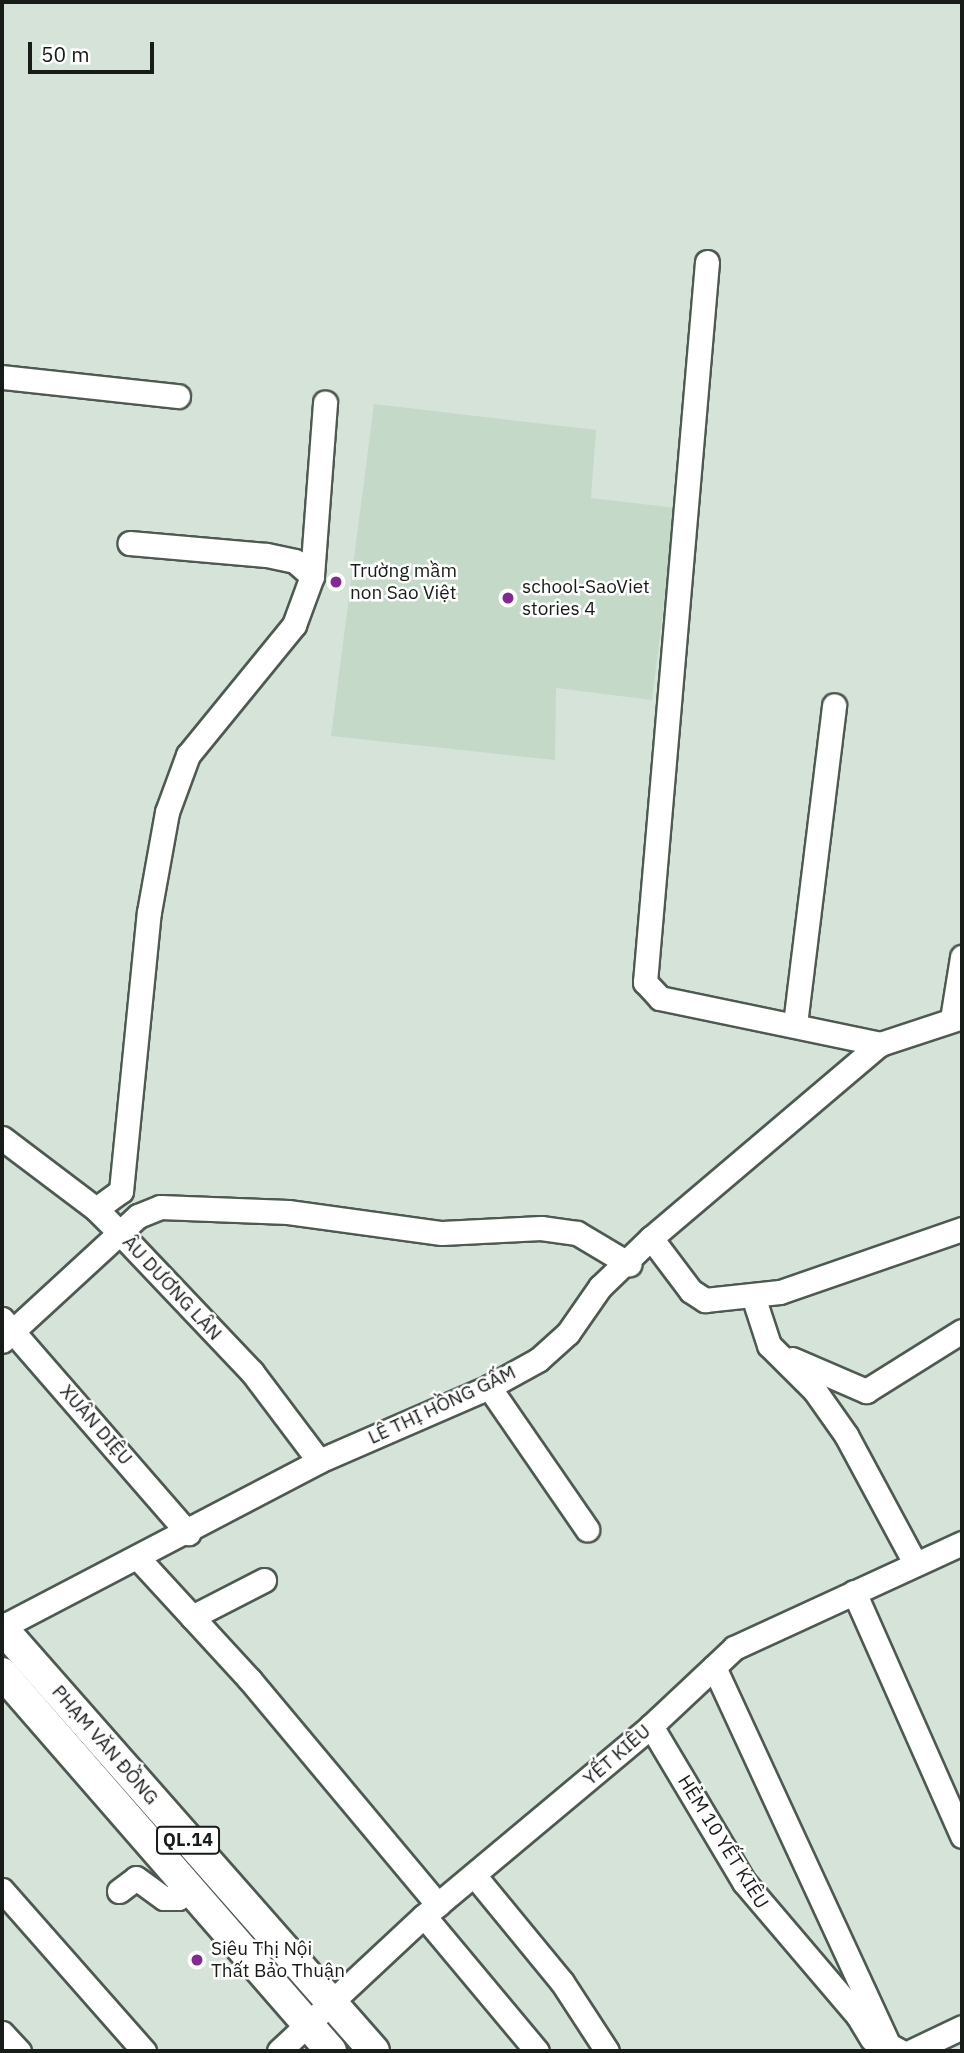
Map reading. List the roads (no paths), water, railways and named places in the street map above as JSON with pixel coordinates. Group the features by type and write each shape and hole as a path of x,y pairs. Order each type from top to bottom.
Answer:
{"main road":[{"name":"PHẠM VĂN ĐỒNG","path":"2,1627 374,2051"},
{"name":"PHẠM VĂN ĐỒNG","path":"2,1673 331,2051"}],"street":[{"path":"707,262 645,982 649,991 660,998 795,1024 880,1044"},
{"path":"2,377 178,396"},
{"path":"96,1209 121,1191 149,912 167,812 188,755 294,625 312,576 325,402"},
{"path":"130,543 266,555 295,561 312,576"},
{"path":"795,1024 834,705"},
{"path":"957,1018 962,957"},
{"name":"LÊ THỊ HỒNG GẤM","path":"2,1627 188,1533 319,1461 489,1387 538,1360 568,1333 600,1287 629,1264 651,1238 880,1044 957,1018"},
{"name":"ÂU DƯƠNG LÂN","path":"2,1138 96,1209 120,1233 252,1372 319,1461"},
{"path":"6,1330 138,1216 160,1207 240,1209 350,1218 442,1233 541,1228 577,1233 629,1264"},
{"path":"651,1238 697,1298 753,1296 797,1287 962,1229"},
{"path":"753,1296 766,1339 846,1435 915,1563"},
{"name":"XUÂN DIỆU","path":"6,1330 188,1533"},
{"path":"779,1353 866,1391 962,1333"},
{"path":"489,1387 587,1529"},
{"name":"YẾT KIÊU","path":"279,2051 333,2004 431,1910 651,1726 734,1648 962,1543"},
{"path":"137,1557 192,1617 431,1910 537,2051"},
{"path":"192,1617 264,1580"},
{"path":"854,1592 962,1836"},
{"path":"714,1667 890,2050"},
{"name":"HẺM 10 YẾT KIÊU","path":"651,1726 744,1882 890,2050"},
{"path":"474,1875 562,1982 607,2051"},
{"path":"119,1891 136,1878 164,1898 178,1898 186,1886"},
{"path":"2,1891 144,2051"},
{"path":"912,2051 962,2027"},
{"path":"2,2034 19,2051"}],"place":[{"name":"Trường mầm non Sao Việt","path":"336,582"},
{"name":"school-SaoViet stories 4","path":"508,598"},
{"name":"Siêu Thị Nội Thất Bảo Thuận","path":"197,1960"}]}
